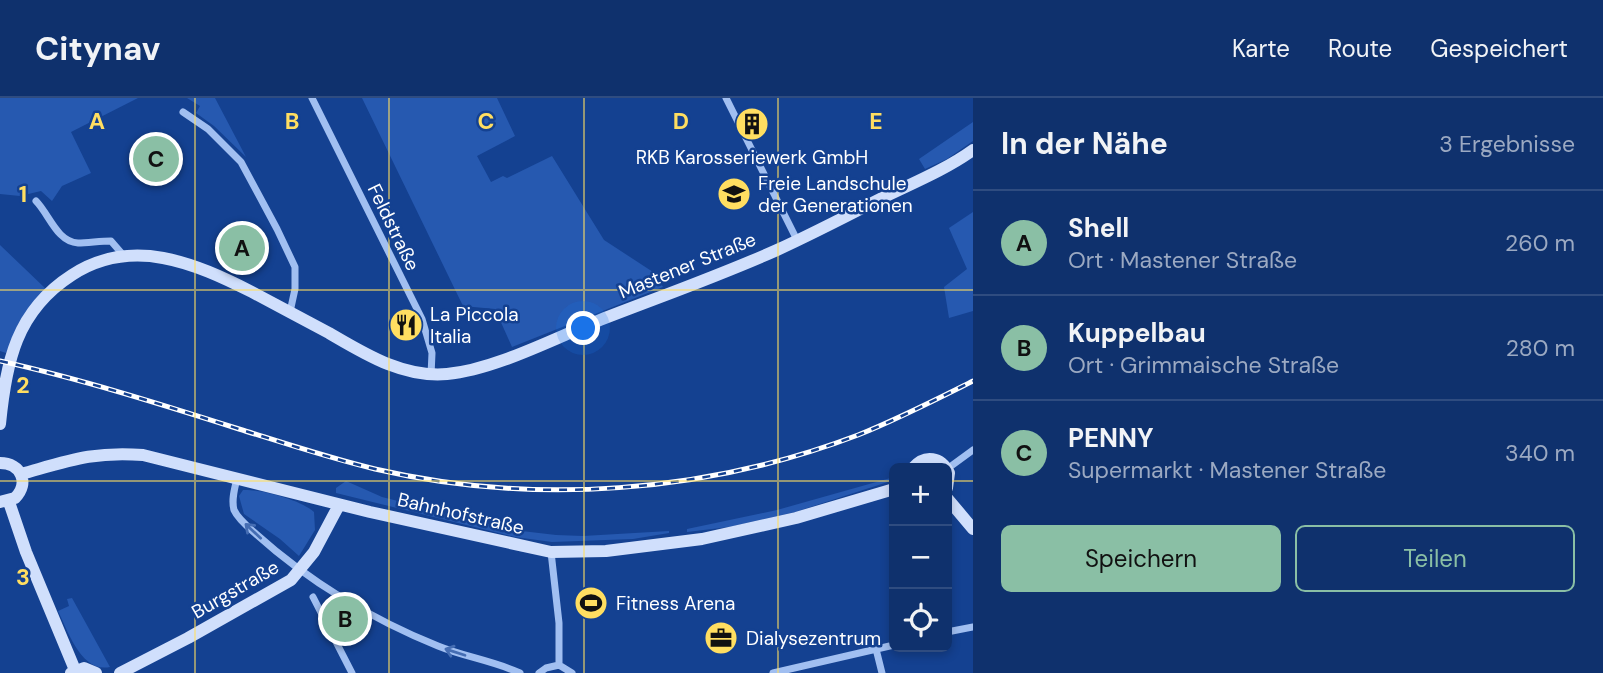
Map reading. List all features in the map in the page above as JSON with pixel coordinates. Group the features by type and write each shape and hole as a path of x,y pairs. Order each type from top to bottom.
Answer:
{"main road":[{"name":"Mastener Straße","path":"0,424 13,351 27,317 53,289 79,270 107,259 150,255 184,262 290,312 385,363 413,372 431,374 463,371 500,360 797,240 925,177 973,150"},
{"name":"Bahnhofstraße","path":"21,474 79,457 120,453 143,455 339,505 551,552 606,551 702,539 796,519 889,491"},
{"path":"918,463 929,458 943,463"},
{"path":"0,460 13,466 21,474 23,488 15,498 5,502 73,672 89,669 96,673"},
{"path":"952,504 973,529"},
{"name":"Burgstraße","path":"120,673 274,591 300,570 314,552 339,505"}],"street":[{"name":"Feldstraße","path":"312,98 422,319 432,353 431,374"},
{"path":"726,98 797,240"},
{"path":"184,113 208,129 241,162 248,174 295,267 295,289 290,312"},
{"name":"Mastener Straße","path":"36,201 62,237 76,243 111,241 124,256"},
{"path":"952,465 973,450"},
{"path":"237,478 233,503 238,517 300,570 412,634 439,646 520,673"},
{"path":"551,552 559,623 559,666"},
{"path":"313,597 352,673"},
{"path":"952,631 973,627"},
{"path":"773,673 889,646"},
{"path":"876,649 882,673"},
{"path":"540,673 546,668 559,666 572,673"}],"shaded area":[{"path":"0,98 138,98 71,132 91,173 62,186 52,201 41,191 20,196 0,194"},
{"path":"187,98 215,98 246,157 214,126 196,113 200,106"},
{"path":"362,98 497,98 515,136 477,156 491,182 503,176 507,178 552,156 604,240 653,272 663,287 512,347 495,309 463,306"},
{"path":"973,122 973,141 947,159 925,169 919,159"},
{"path":"973,212 973,311 949,318 944,287 967,269 949,228"},
{"path":"0,245 46,289 18,324 6,353 0,351"},
{"path":"889,478 889,482 795,512 729,527 687,532 687,529 777,510"},
{"path":"346,481 382,497 513,530 583,536 669,533 633,539 552,542 515,537 336,493 336,488"},
{"path":"243,490 280,496 300,503 314,512 315,530 299,556 244,514 239,496"},
{"path":"72,598 110,667 91,664 71,639 58,611 69,606 67,599"}],"railway":[{"path":"0,361 120,392 375,469 435,481 558,490 619,488 680,481 741,470 800,455 873,429 973,381"}],"place":[{"name":"RKB Karosseriewerk GmbH","path":"752,124"},
{"name":"PENNY","path":"156,159"},
{"name":"Freie Landschule der Generationen","path":"734,194"},
{"name":"Shell","path":"242,248"},
{"name":"La Piccola Italia","path":"406,325"},
{"name":"Fitness Arena","path":"591,603"},
{"name":"Kuppelbau","path":"345,619"},
{"name":"Dialysezentrum","path":"721,638"}]}
